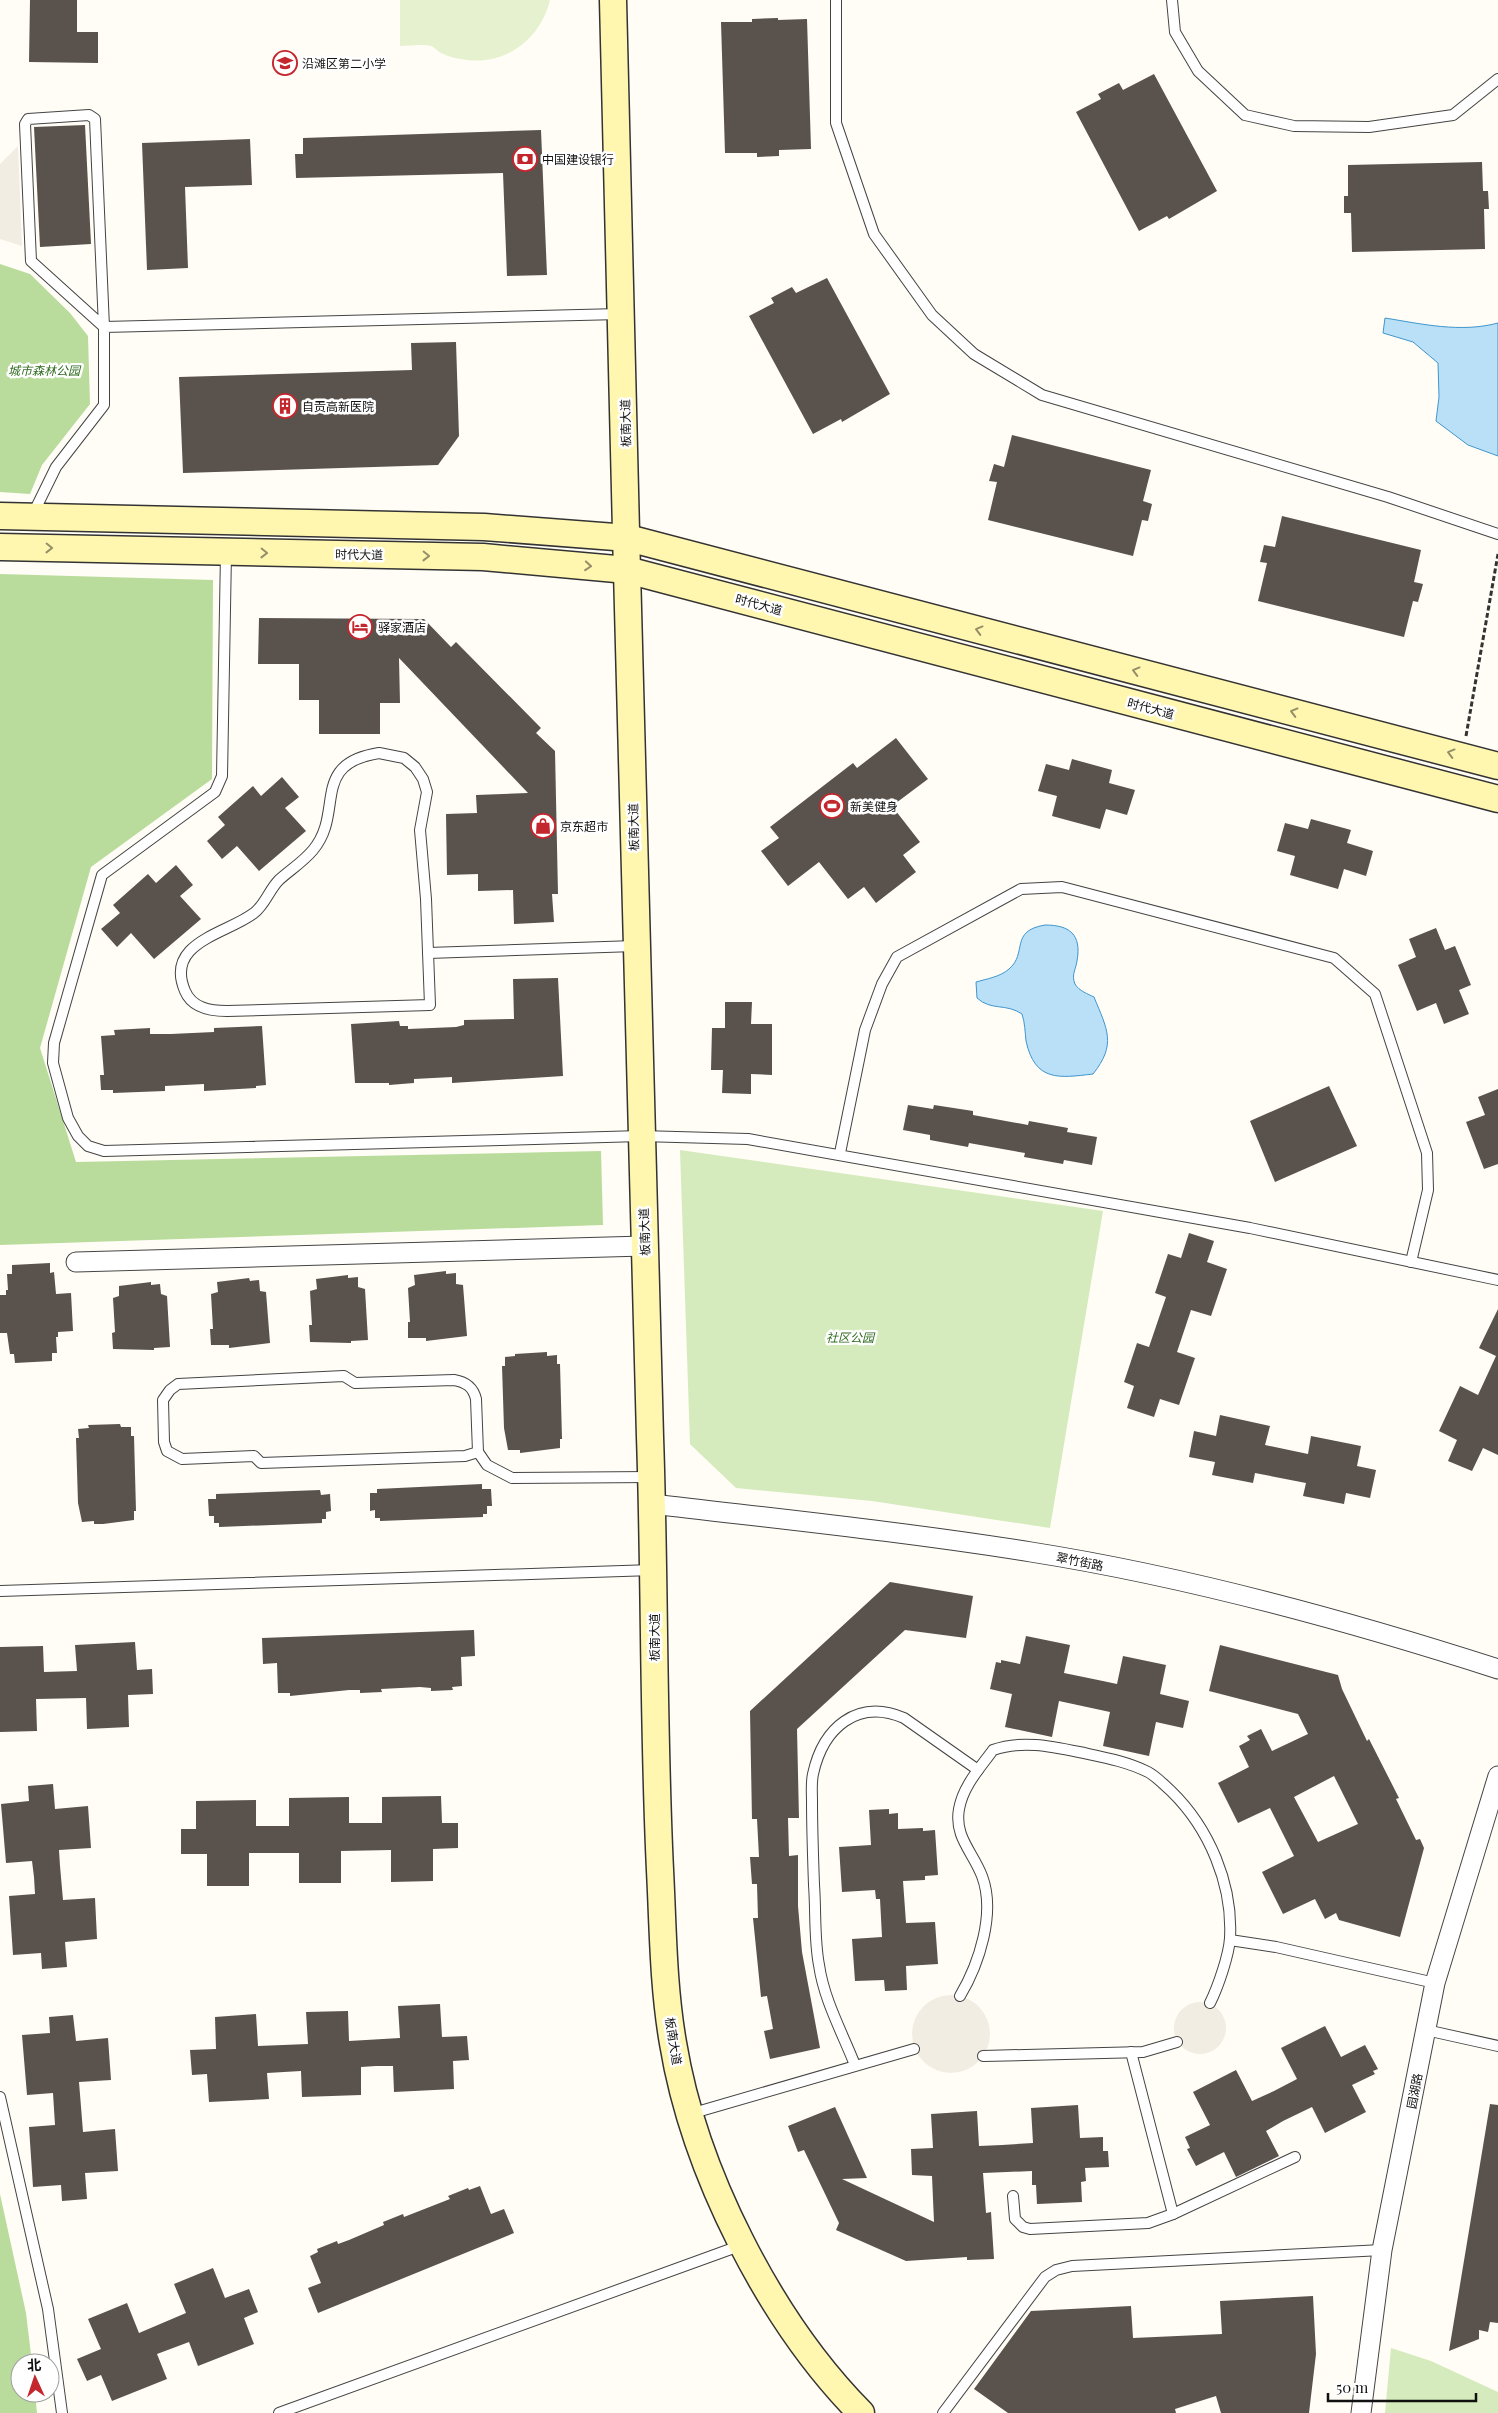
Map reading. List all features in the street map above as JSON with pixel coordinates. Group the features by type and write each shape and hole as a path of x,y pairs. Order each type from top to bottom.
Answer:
{"main road":[{"name":"板南大道","path":"613,0 628,538 627,570 641,1136 653,1504 654,1755 664,1970 673,2044 689,2114 719,2196 778,2309 862,2413"},
{"path":"0,516 484,527 628,538 1498,766"},
{"name":"时代大道","path":"0,547 483,557 627,570 1498,799"}],"street":[{"path":"76,1262 644,1246"},
{"name":"翠竹街路","path":"653,1504 1032,1552 1182,1581 1400,1637 1498,1669"},
{"name":"园湖路","path":"1361,2413 1382,2250 1435,1983 1498,1776"}],"lane":[{"path":"836,0 836,123 874,234 932,315 974,354 1042,394 1388,497 1498,534"},
{"path":"1172,0 1175,32 1198,71 1245,115 1294,126 1378,126 1452,115 1498,79"},
{"path":"31,517 56,467 104,405 104,326 95,119 89,115 28,119 24,124 31,261 104,326 622,314"},
{"path":"226,552 222,776 215,792 102,875 54,1043 53,1063 68,1118 78,1136 88,1146 104,1151 641,1136 748,1139 1250,1228 1498,1280"},
{"path":"379,753 404,758 415,767 423,779 427,792 420,830 428,953 430,1005 215,1011 196,1004 188,997 182,978 185,958 192,947 204,939 233,927 255,912 279,881 313,850 327,825 331,788 337,774 356,759 379,753"},
{"path":"840,1154 866,1030 882,984 897,957 1021,889 1062,887 1334,958 1374,994 1427,1153 1428,1190 1411,1262"},
{"path":"428,953 636,946"},
{"path":"478,1452 465,1456 261,1463 254,1456 182,1459 172,1455 165,1447 162,1404 170,1390 185,1382 344,1376 355,1384 454,1380 466,1384 476,1396 478,1452 492,1468 508,1476 519,1479 652,1476"},
{"path":"0,1591 653,1570"},
{"path":"855,2065 825,1991 818,1964 812,1835 813,1775 821,1753 833,1733 843,1723 858,1713 874,1710 892,1712 904,1718 978,1770"},
{"path":"960,1996 980,1953 986,1919 986,1896 982,1876 960,1835 958,1822 959,1808 963,1796 978,1770 993,1750 1021,1744 1055,1747 1114,1759 1149,1772 1188,1807 1205,1835 1226,1887 1230,1940 1210,2003"},
{"path":"1230,1940 1276,1946 1435,1983"},
{"path":"1426,2030 1498,2046"},
{"path":"983,2056 1144,2052 1177,2042"},
{"path":"689,2114 914,2049"},
{"path":"1131,2052 1173,2214"},
{"path":"0,2097 48,2309 62,2413"},
{"path":"1013,2196 1015,2219 1023,2227 1030,2229 1148,2223 1173,2214 1295,2157"},
{"path":"279,2413 743,2245"},
{"path":"943,2413 1045,2277 1056,2270 1072,2266 1382,2250"}],"path":[{"path":"1462,756 1498,554"}],"green space":[{"path":"400,0 550,0 539,26 520,46 496,58 467,60 450,57 431,46 400,46"},
{"name":"城市森林公园","path":"0,264 30,274 70,313 88,336 90,404 42,465 30,494 0,492"},
{"path":"0,574 213,580 212,779 91,867 40,1048 76,1162 601,1151 603,1225 0,1245"},
{"name":"社区公园","path":"680,1150 1103,1211 1050,1528 872,1501 736,1488 690,1444"},
{"path":"0,2194 26,2313 31,2353 10,2353 10,2403 36,2403 37,2413 0,2413"},
{"path":"1391,2348 1431,2361 1498,2392 1498,2413 1385,2413"}],"shaded area":[{"path":"18,146 22,246 0,239 0,164"},
{"path":"951,1995 966,1998 983,2012 987,2019 990,2034 987,2049 973,2066 966,2070 951,2073 936,2070 919,2056 915,2049 912,2034 915,2019 929,2002 936,1998"},
{"path":"1195,2002 1205,2002 1219,2009 1226,2023 1226,2033 1219,2047 1205,2054 1195,2054 1185,2050 1178,2043 1174,2033 1174,2023 1178,2013 1185,2006"}],"water":[{"path":"1385,318 1427,325 1456,327 1484,326 1498,323 1498,456 1468,445 1436,421 1439,397 1438,363 1413,342 1383,333"},
{"path":"1045,925 1061,927 1072,933 1078,952 1074,975 1075,984 1079,989 1094,997 1103,1018 1106,1028 1107,1045 1105,1054 1093,1074 1059,1076 1042,1071 1035,1064 1030,1054 1022,1014 1010,1009 993,1006 977,998 976,982 997,976 1009,969 1015,963 1023,937 1027,932"}],"building":[{"path":"30,0 77,0 77,32 98,32 98,63 29,62"},
{"path":"778,18 778,20 807,19 811,149 779,150 779,156 757,157 757,153 725,153 721,22 752,22 752,19"},
{"path":"1154,74 1217,191 1169,219 1167,216 1139,231 1076,112 1101,99 1098,94 1119,83 1123,90"},
{"path":"85,125 91,244 40,247 34,127"},
{"path":"541,130 547,275 507,276 503,173 296,178 295,154 303,154 303,138"},
{"path":"250,139 252,185 185,187 188,268 147,270 142,143"},
{"path":"1482,162 1483,191 1488,191 1489,209 1484,209 1485,249 1352,252 1351,213 1344,213 1344,196 1348,196 1348,165"},
{"path":"827,278 890,394 842,422 841,419 813,434 749,316 774,303 771,298 792,287 796,293"},
{"path":"456,342 459,436 438,465 183,473 179,377 412,370 411,343"},
{"path":"1012,435 1151,470 1143,501 1152,504 1148,521 1142,520 1133,556 988,520 997,482 989,481 994,464 1004,467"},
{"path":"1282,516 1421,550 1414,582 1423,584 1418,602 1413,601 1404,637 1258,601 1267,563 1260,562 1264,545 1275,547"},
{"path":"259,618 424,619 451,647 456,642 541,728 536,733 555,751 558,894 552,894 554,922 514,924 513,890 478,891 478,874 447,875 446,814 477,813 476,795 528,793 399,658 400,703 380,703 380,734 319,734 319,700 299,700 299,664 258,664"},
{"path":"896,738 928,779 892,806 920,842 903,855 916,872 876,903 864,887 848,899 819,862 788,886 761,851 779,838 770,827 853,763 857,768"},
{"path":"1072,759 1112,770 1109,783 1135,790 1127,815 1106,809 1100,829 1052,816 1057,796 1038,791 1046,764 1069,770"},
{"path":"282,777 299,797 285,808 306,831 259,871 237,846 222,859 207,841 225,825 218,817 253,786 261,796"},
{"path":"1311,819 1351,830 1347,843 1373,851 1366,876 1344,869 1338,889 1290,875 1295,856 1277,851 1285,823 1308,829"},
{"path":"176,865 193,885 180,896 201,919 154,959 131,933 117,947 101,929 120,913 113,905 148,874 156,883"},
{"path":"1436,928 1445,950 1455,946 1471,985 1459,990 1469,1014 1444,1024 1436,1003 1417,1011 1398,965 1416,957 1409,939"},
{"path":"558,978 563,1076 452,1083 452,1077 414,1079 414,1083 389,1085 389,1083 355,1083 351,1024 399,1021 400,1026 408,1026 408,1029 456,1027 464,1025 464,1020 514,1019 513,979"},
{"path":"725,1002 752,1002 751,1024 772,1024 772,1075 751,1074 751,1094 722,1093 723,1070 711,1070 712,1028 725,1028"},
{"path":"262,1026 266,1085 256,1086 256,1088 204,1091 204,1084 165,1086 165,1091 113,1093 113,1090 101,1090 100,1075 104,1075 101,1036 115,1035 114,1030 150,1028 150,1034 171,1034 214,1032 214,1028"},
{"path":"1329,1086 1357,1146 1275,1182 1250,1121"},
{"path":"1498,1089 1498,1164 1484,1169 1466,1122 1485,1115 1478,1097"},
{"path":"908,1105 933,1109 934,1105 973,1111 973,1115 1028,1125 1029,1121 1068,1128 1067,1132 1097,1137 1092,1165 1064,1160 1063,1164 1024,1157 1025,1153 969,1143 968,1147 930,1140 930,1135 903,1130"},
{"path":"1189,1233 1214,1241 1207,1262 1227,1269 1211,1316 1191,1310 1177,1352 1195,1358 1179,1405 1160,1399 1154,1417 1127,1408 1134,1386 1124,1382 1137,1343 1149,1347 1166,1297 1155,1293 1168,1254 1181,1258"},
{"path":"50,1263 50,1273 54,1272 56,1294 71,1293 73,1331 58,1332 58,1337 56,1337 57,1353 52,1353 52,1361 15,1363 14,1354 10,1354 7,1333 0,1333 0,1295 6,1295 6,1290 8,1290 7,1274 12,1274 12,1265"},
{"path":"446,1271 446,1274 456,1273 456,1284 463,1285 467,1336 426,1341 426,1338 408,1338 408,1322 410,1322 408,1288 415,1285 414,1275"},
{"path":"348,1275 348,1278 358,1277 358,1287 365,1289 368,1340 351,1341 351,1343 310,1342 309,1325 312,1325 310,1291 317,1289 316,1279"},
{"path":"249,1278 250,1281 259,1280 260,1291 266,1292 270,1343 229,1348 229,1345 211,1345 210,1329 213,1329 211,1294 218,1292 217,1282"},
{"path":"151,1282 151,1285 160,1284 161,1294 167,1296 170,1347 154,1348 154,1350 113,1349 112,1333 115,1332 113,1298 119,1296 119,1286"},
{"path":"1498,1309 1498,1455 1483,1448 1472,1471 1448,1461 1457,1440 1439,1431 1460,1386 1478,1395 1496,1356 1479,1348"},
{"path":"547,1352 547,1356 557,1355 557,1364 560,1364 562,1439 560,1439 560,1448 520,1453 520,1450 508,1450 504,1428 502,1366 505,1366 505,1357 515,1356 515,1354"},
{"path":"1220,1415 1270,1426 1265,1445 1308,1454 1311,1436 1361,1446 1357,1466 1376,1470 1370,1498 1346,1493 1344,1504 1303,1496 1306,1483 1255,1473 1253,1483 1212,1475 1215,1462 1189,1457 1194,1431 1216,1436"},
{"path":"120,1424 121,1427 131,1427 131,1436 134,1436 136,1511 134,1511 134,1520 103,1524 94,1524 94,1521 82,1522 78,1503 76,1438 79,1438 78,1429 89,1428 88,1425"},
{"path":"482,1484 482,1489 491,1489 492,1506 487,1506 487,1514 483,1514 483,1517 380,1521 380,1518 375,1518 375,1510 370,1511 370,1493 377,1493 377,1489"},
{"path":"320,1490 321,1495 330,1494 331,1511 326,1512 326,1519 322,1519 322,1523 219,1527 219,1523 214,1523 214,1516 209,1516 208,1499 216,1499 216,1494"},
{"path":"890,1582 973,1596 966,1638 905,1630 797,1729 799,1818 788,1818 789,1856 798,1855 798,1906 802,1952 820,2048 770,2059 764,2031 773,2029 767,1996 761,1997 753,1918 758,1918 757,1884 752,1884 750,1857 759,1857 757,1819 752,1819 750,1711"},
{"path":"474,1630 475,1656 461,1657 462,1686 452,1687 453,1690 431,1691 431,1688 420,1687 381,1689 382,1692 360,1693 360,1690 349,1690 290,1696 290,1693 278,1693 277,1663 263,1664 262,1638"},
{"path":"1026,1636 1070,1645 1064,1673 1117,1684 1123,1656 1166,1665 1160,1694 1189,1701 1183,1728 1156,1722 1149,1756 1103,1746 1110,1712 1059,1701 1052,1737 1005,1727 1012,1694 990,1689 996,1662 1001,1663 1001,1660 1020,1664"},
{"path":"135,1642 137,1670 152,1669 153,1694 128,1695 129,1727 87,1729 86,1698 36,1699 37,1731 0,1732 0,1647 43,1646 44,1672 77,1671 75,1645"},
{"path":"1220,1645 1338,1675 1342,1689 1367,1741 1369,1739 1399,1798 1396,1799 1416,1840 1420,1839 1424,1848 1400,1937 1339,1920 1336,1913 1325,1919 1315,1899 1283,1914 1262,1872 1294,1856 1270,1808 1238,1823 1218,1783 1249,1767 1239,1746 1250,1740 1247,1736 1261,1729 1272,1751 1308,1734 1298,1714 1209,1691","holes":["1334,1776 1358,1824 1318,1842 1294,1797"]},
{"path":"53,1784 55,1809 88,1806 91,1848 59,1850 60,1866 63,1900 95,1898 97,1939 65,1942 67,1967 42,1969 41,1953 13,1955 9,1896 35,1894 34,1877 32,1861 6,1863 1,1804 29,1801 28,1786"},
{"path":"441,1796 442,1823 458,1823 458,1848 433,1849 433,1881 391,1882 391,1850 341,1851 341,1883 299,1883 299,1853 249,1853 249,1886 207,1886 207,1854 181,1854 181,1829 196,1829 196,1801 256,1800 256,1826 289,1826 289,1798 349,1797 349,1823 382,1823 382,1797"},
{"path":"889,1809 889,1814 898,1813 898,1829 923,1828 923,1831 935,1830 938,1875 925,1876 925,1880 903,1881 906,1923 935,1922 938,1964 906,1966 907,1990 885,1991 884,1980 855,1981 852,1939 882,1937 880,1899 876,1899 875,1890 842,1892 839,1847 871,1845 869,1810"},
{"path":"440,2004 442,2037 467,2036 469,2060 453,2061 454,2089 394,2092 393,2066 376,2066 361,2067 361,2095 302,2097 301,2071 267,2073 269,2099 209,2102 207,2074 192,2075 190,2050 216,2049 215,2017 256,2014 258,2046 308,2044 306,2012 348,2011 349,2041 400,2038 398,2006"},
{"path":"73,2015 76,2041 108,2038 111,2080 79,2082 83,2132 115,2129 118,2171 85,2173 87,2199 62,2201 61,2185 33,2187 29,2127 55,2125 53,2093 27,2095 22,2035 50,2033 49,2017"},
{"path":"1325,2026 1341,2057 1365,2045 1378,2069 1373,2071 1375,2074 1352,2085 1366,2112 1325,2133 1312,2107 1283,2121 1266,2131 1279,2156 1236,2177 1224,2152 1196,2166 1187,2149 1190,2148 1185,2137 1210,2125 1193,2092 1236,2070 1252,2101 1274,2091 1297,2079 1281,2048"},
{"path":"1490,2104 1498,2105 1498,2323 1490,2322 1488,2332 1479,2330 1479,2339 1449,2351"},
{"path":"1078,2105 1080,2138 1103,2137 1103,2151 1108,2151 1109,2167 1085,2168 1086,2181 1081,2182 1082,2202 1037,2204 1036,2185 1032,2185 1032,2171 983,2173 986,2213 991,2212 994,2259 967,2260 967,2257 906,2261 836,2230 839,2223 804,2150 798,2152 788,2126 835,2107 867,2178 842,2179 934,2222 932,2176 912,2175 911,2149 933,2148 931,2114 977,2111 979,2146 1002,2145 1033,2143 1031,2108"},
{"path":"480,2186 491,2214 504,2209 514,2233 318,2313 308,2288 321,2283 310,2256 318,2252 317,2249 337,2241 338,2244 349,2240 384,2225 383,2222 403,2214 404,2217 450,2199 448,2196 468,2188 469,2190"},
{"path":"213,2268 225,2298 249,2289 258,2312 244,2318 254,2344 198,2366 189,2342 157,2354 167,2379 112,2401 101,2375 87,2381 77,2359 101,2349 88,2319 127,2303 139,2333 186,2313 174,2284"},
{"path":"1313,2296 1316,2354 1309,2413 1221,2413 1216,2396 1175,2409 1176,2413 1008,2413 974,2389 1031,2311 1131,2306 1133,2338 1222,2334 1220,2301"}],"place":[{"name":"沿滩区第二小学","path":"285,63"},
{"name":"中国建设银行","path":"525,159"},
{"name":"自贡高新医院","path":"285,406"},
{"name":"驿家酒店","path":"360,627"},
{"name":"新美健身","path":"832,806"},
{"name":"京东超市","path":"543,826"}]}
